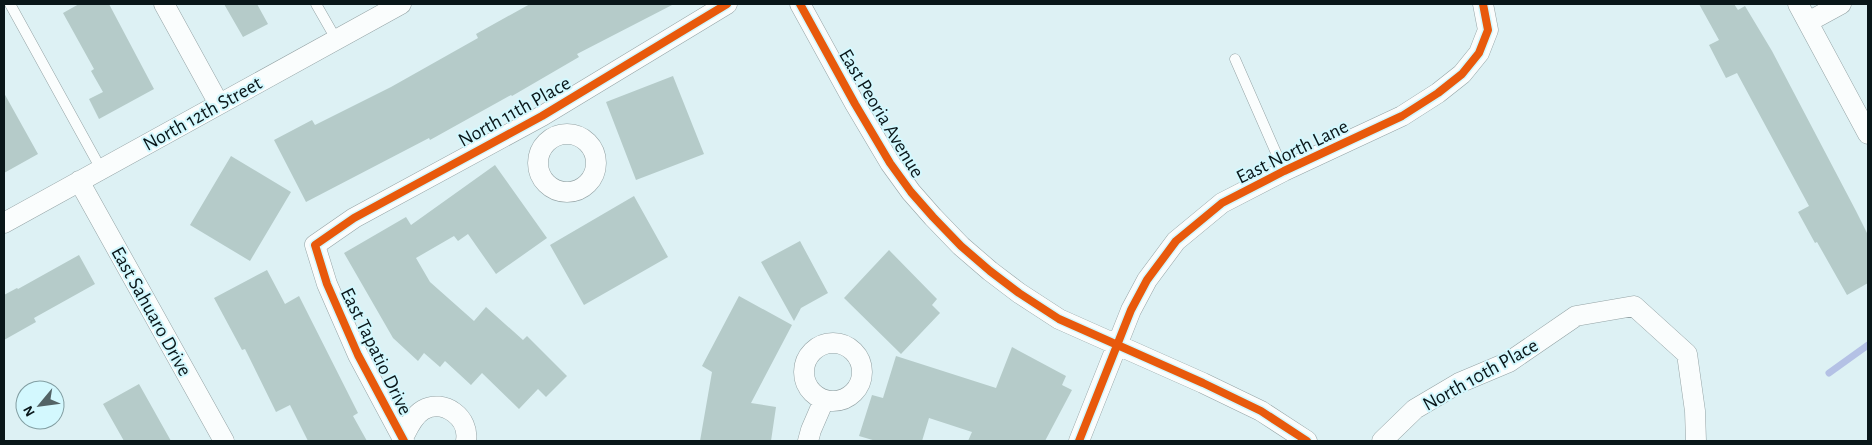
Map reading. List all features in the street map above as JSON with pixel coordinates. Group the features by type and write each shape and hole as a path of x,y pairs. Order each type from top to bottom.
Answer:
{"street":[{"path":"164,4 219,104"},
{"name":"North 12th Street","path":"4,223 400,4"},
{"name":"North 11th Place","path":"315,245 354,218 542,116 727,4"},
{"name":"East North Lane","path":"1079,441 1131,310 1147,280 1176,241 1222,203 1284,171 1402,116 1438,93 1462,74 1479,53 1488,30 1483,4"},
{"path":"1798,4 1868,134"},
{"path":"1808,22 1842,4"},
{"name":"East Peoria Avenue","path":"803,9 872,135 911,192 932,217 961,246 1019,294 1059,319 1261,411 1306,441"},
{"name":"North 11th Place","path":"542,116 554,136"},
{"name":"East Sahuaro Drive","path":"80,181 224,441"},
{"name":"East Tapatio Drive","path":"315,245 327,284 358,355 404,440"},
{"name":"North 10th Place","path":"1382,441 1415,409 1459,383 1510,362 1576,316 1634,306 1687,354 1695,411 1696,441"},
{"path":"808,441 824,400"},
{"name":"East Tapatio Drive","path":"404,440 415,416 425,409 434,406 443,407 455,412 459,416 466,429 466,441"}],"lane":[{"path":"10,4 101,169"},
{"path":"316,4 336,39"},
{"path":"1235,59 1284,171"}],"building":[{"path":"79,4 109,4 154,89 99,119 89,99 103,92 91,71 94,69 63,13"},
{"path":"224,4 257,4 268,24 243,37"},
{"path":"530,4 674,4 577,54 579,57 512,96 430,140 429,138 306,202 274,140 312,120 315,125 391,87 478,38 476,34"},
{"path":"1699,4 1734,4 1738,10 1745,6 1772,51 1856,211 1868,235 1868,283 1847,295 1798,212 1809,206 1737,73 1726,78 1709,45 1719,40"},
{"path":"673,76 704,154 636,180 606,102"},
{"path":"4,93 38,154 4,173"},
{"path":"231,156 291,192 250,261 190,225"},
{"path":"495,165 547,238 496,274 468,234 458,241 454,236 416,258 430,282 474,321 486,307 523,340 527,336 567,376 546,397 538,389 519,409 482,373 471,385 445,361 440,367 424,353 418,361 393,338 344,253 406,217 411,225"},
{"path":"634,196 668,257 584,305 550,245"},
{"path":"800,241 828,293 801,308 794,321 761,262"},
{"path":"889,250 937,299 932,305 940,313 901,354 844,298"},
{"path":"79,255 95,284 34,318 36,322 4,340 4,295"},
{"path":"267,270 285,304 299,296 358,413 353,416 367,441 308,441 290,405 276,412 245,349 242,350 214,298"},
{"path":"739,296 792,325 751,403 776,407 771,441 700,441 712,372 702,366"},
{"path":"1012,347 1066,376 1062,385 1072,390 1045,441 968,441 972,432 929,418 922,441 876,441 859,436 872,395 883,398 896,356 996,388"},
{"path":"139,384 171,441 124,441 103,404"}],"waterway":[{"path":"1829,373 1868,345"}],"cycle path":[{"path":"404,441 358,355 327,284 315,245 354,218 542,116 727,4"},
{"path":"800,4 890,163 911,192 933,217 961,246 990,271 1059,319 1261,411 1307,441"},
{"path":"1079,441 1131,310 1147,280 1176,241 1222,203 1284,171 1402,116 1438,93 1462,74 1479,53 1488,30 1483,4"}]}
